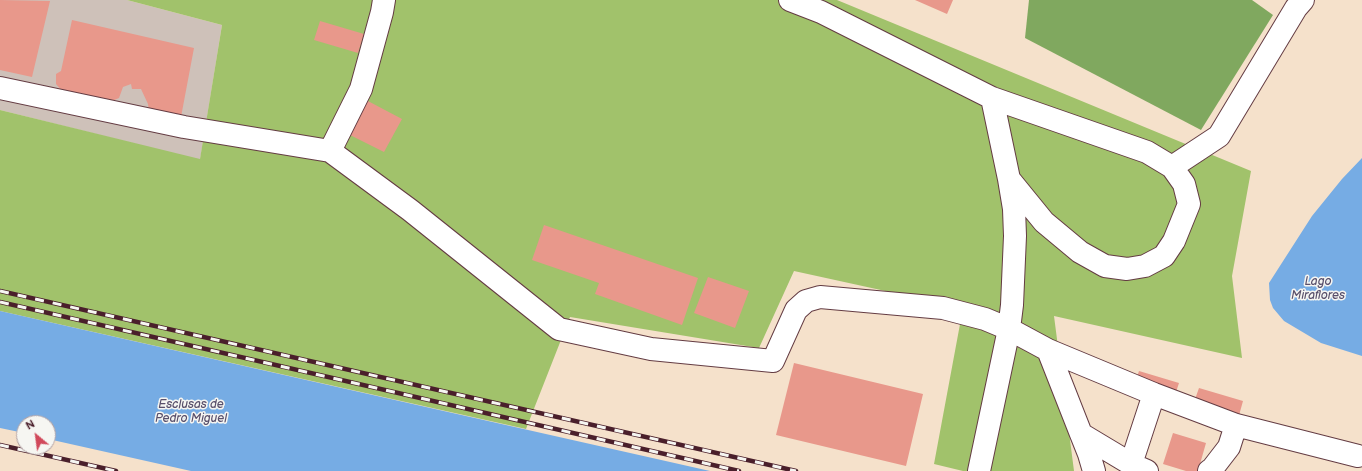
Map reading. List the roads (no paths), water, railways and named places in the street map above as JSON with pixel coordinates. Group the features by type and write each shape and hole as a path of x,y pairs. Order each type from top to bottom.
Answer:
{"lane":[{"path":"330,151 361,89 384,0"},
{"path":"790,0 821,12 992,98 1147,152 1172,167 1184,184 1188,204 1174,241 1164,256 1145,266 1127,269 1105,266 1080,252 1044,222 1009,179"},
{"path":"1172,167 1219,136 1296,8 1303,0"},
{"path":"0,88 184,127 330,151 410,210 559,329 651,349 773,361 796,310 806,301 820,297 943,308 985,319 1009,329 1048,350 1154,394 1236,424 1358,456"},
{"path":"979,471 1009,329 1012,305 1015,236 1014,209 1009,179 992,98"},
{"path":"1048,350 1089,454 1094,471"},
{"path":"1081,434 1139,467 1154,394"},
{"path":"1209,471 1229,447 1236,424"}],"water":[{"name":"Lago Miraflores","path":"1362,158 1362,356 1321,343 1284,321 1273,308 1270,300 1269,283 1312,216 1342,179"},
{"name":"Esclusas de Pedro Miguel","path":"0,311 710,471 191,471 56,441 56,415 16,415 16,431 0,428"}],"railway":[{"path":"0,291 796,471"},
{"path":"0,302 739,471"},
{"path":"0,445 116,471"}]}
